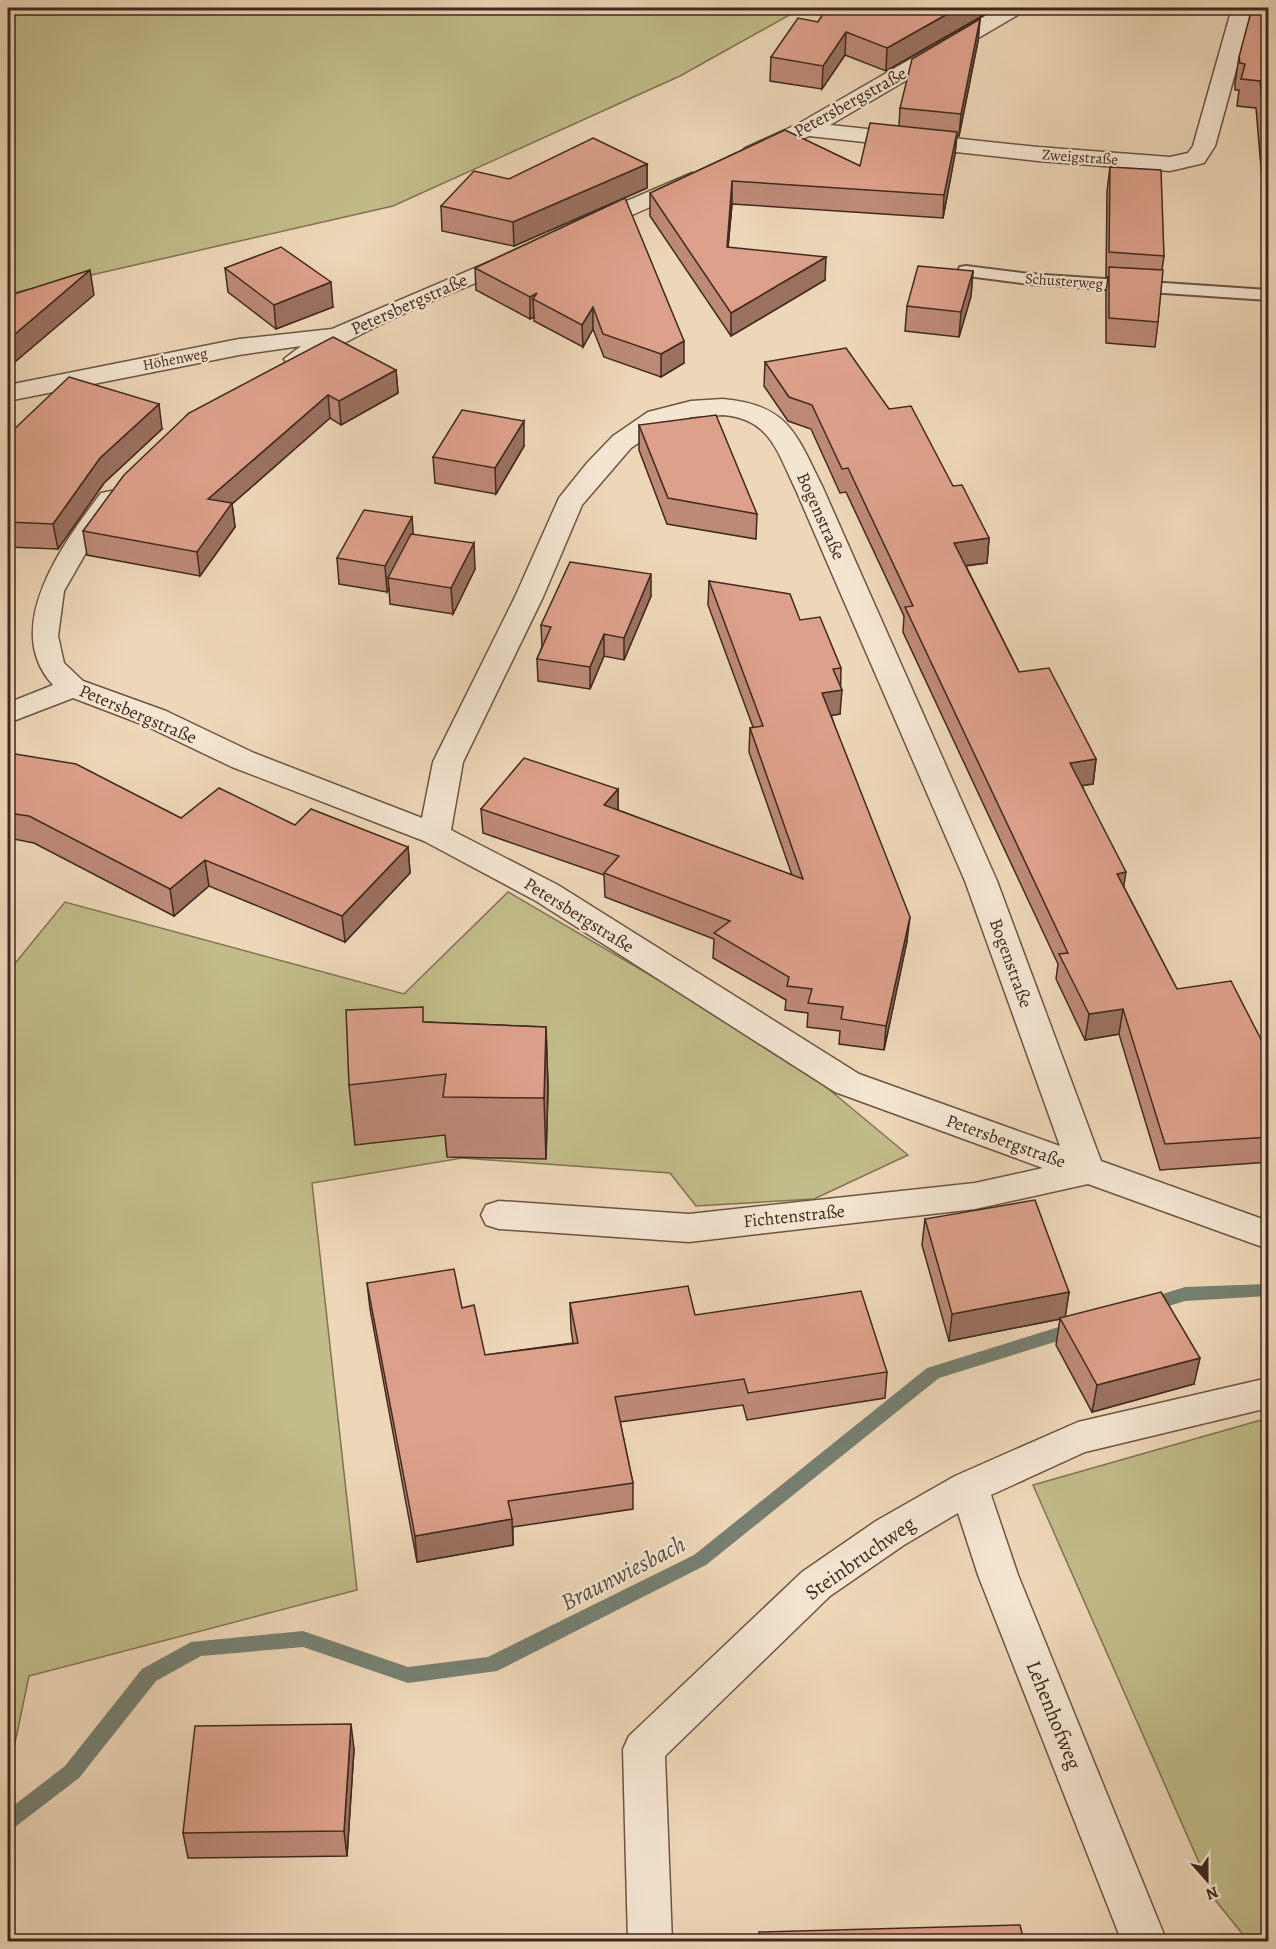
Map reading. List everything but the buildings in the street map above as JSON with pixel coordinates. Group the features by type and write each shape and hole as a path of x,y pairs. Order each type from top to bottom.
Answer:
{"street":[{"name":"Petersbergstraße","path":"273,372 343,333 806,129 1013,8"},
{"name":"Zweigstraße","path":"806,129 1071,157 1170,164 1196,158 1204,146 1243,8"},
{"name":"Höhenweg","path":"8,393 239,347 343,333"},
{"name":"Bogenstraße","path":"435,834 448,762 529,597 569,504 596,469 622,442 657,418 691,409 723,406 746,409 767,419 784,437 809,488 981,881 1087,1171"},
{"name":"Petersbergstraße","path":"125,483 75,547 50,591 44,636 50,666 73,687 155,718 243,760 435,834 547,893 847,1083 1269,1235"},
{"path":"8,714 73,687"},
{"name":"Fichtenstraße","path":"499,1215 689,1228 975,1197 1087,1171"},
{"name":"Steinbruchweg","path":"650,1941 644,1749 816,1584 890,1533 969,1487 1078,1438 1269,1393"},
{"name":"Lehenhofweg","path":"969,1487 998,1575 1145,1941"}],"lane":[{"name":"Schusterweg","path":"966,272 1030,279 1269,295"}],"shaded area":[{"path":"8,8 802,8 680,76 393,206 8,294"},
{"path":"508,892 790,1057 908,1155 814,1199 696,1206 670,1173 462,1158 312,1183 357,1590 29,1676 8,1776 8,972 65,902 404,994"},
{"path":"1268,1418 1268,1941 1249,1942 1216,1901 1033,1485"}],"waterway":[{"name":"Braunwiesbach","path":"1146,1306 1185,1294 1268,1290"},
{"name":"Braunwiesbach","path":"8,1821 72,1772 149,1675 198,1648 303,1639 408,1675 490,1665 700,1560 933,1373 1078,1328"}]}
